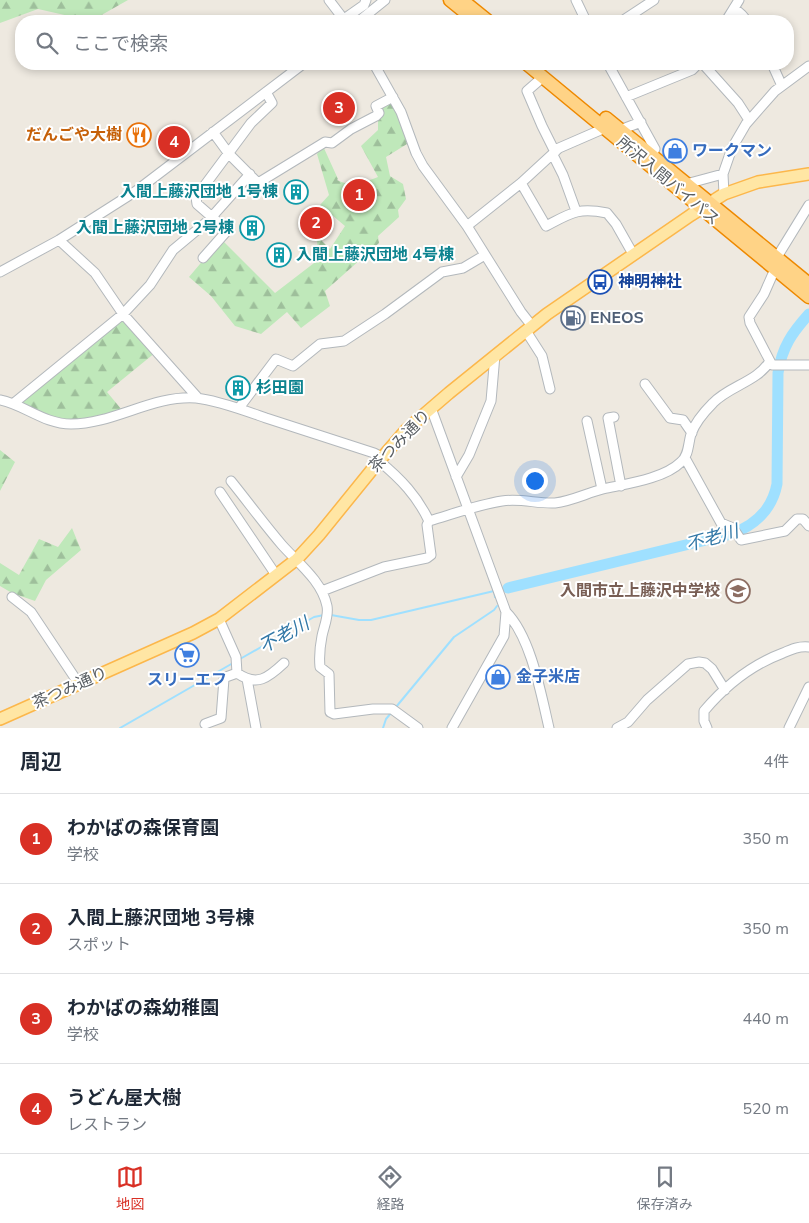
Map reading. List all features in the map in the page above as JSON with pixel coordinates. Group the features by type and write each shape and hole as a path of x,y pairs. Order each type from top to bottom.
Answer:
{"highway":[{"path":"450,0 469,15"},
{"path":"462,0 481,15"},
{"name":"所沢入間バイパス","path":"534,70 776,263 809,284"},
{"name":"所沢入間バイパス","path":"547,70 686,184 705,205"},
{"name":"所沢入間バイパス","path":"776,263 809,298"}],"main road":[{"name":"茶つみ通り","path":"0,719 193,633 219,619 297,559 406,430 529,328 633,254 724,194 758,182 809,174"}],"street":[{"path":"329,0 341,15"},
{"path":"351,15 364,5 366,0"},
{"path":"366,15 385,0"},
{"path":"576,0 583,15"},
{"path":"631,15 654,0"},
{"path":"730,15 736,4 742,15"},
{"path":"724,194 723,174 732,148 749,120 782,86 809,66"},
{"path":"0,272 59,240 136,191 295,70"},
{"path":"378,70 394,97 420,160 468,226 529,328 542,356 550,389"},
{"path":"611,70 655,149 651,156"},
{"path":"626,97 692,70"},
{"path":"708,70 738,103 749,120"},
{"path":"775,70 782,86"},
{"path":"543,77 528,91 576,211"},
{"path":"203,258 226,232 220,224 197,204 196,197 251,123 272,102 266,92"},
{"path":"213,132 228,154 258,183 325,142 332,143 351,129 376,116 379,113 376,106 394,97"},
{"path":"620,130 641,122"},
{"path":"468,226 521,183 559,148 605,128"},
{"path":"14,403 123,314 150,285 173,250 211,218 250,174"},
{"path":"686,184 723,174"},
{"path":"521,183 546,226 576,211 596,210 607,213 616,224 633,254"},
{"path":"774,364 748,317 764,294 776,263 809,205"},
{"path":"59,240 94,273 123,314 198,398"},
{"path":"239,408 276,359 293,366 320,344 344,342 442,272 463,268 485,255"},
{"path":"456,477 469,455 491,401 495,355"},
{"path":"429,521 468,509 509,500 555,502 602,489 621,486 670,470 685,458 692,433 700,419 720,396 774,364 809,366"},
{"path":"645,384 670,418 683,420 692,433"},
{"path":"0,400 14,403 53,423 71,424 112,416 178,398 198,398 239,408 374,453 420,502 429,521 427,525 432,553 430,557 384,567 322,591"},
{"path":"431,408 506,612 516,622 526,647 535,672 549,728"},
{"path":"614,417 608,418 621,486"},
{"path":"587,421 602,489"},
{"path":"685,458 721,523 733,528 741,540 785,531 797,519 803,519 809,526"},
{"path":"231,481 322,591 328,608 319,660 320,667 329,674 330,712 334,714 373,709 394,710 418,728"},
{"path":"220,492 276,575"},
{"path":"12,597 31,612 79,684"},
{"path":"452,728 504,636 506,612"},
{"path":"219,619 237,664 247,679 256,728"},
{"path":"707,728 704,721 704,711 750,668 762,660 800,646 809,647"},
{"path":"617,728 628,722 647,700 688,664 693,662 705,663 712,669 725,690"},
{"path":"247,679 254,681 262,680 271,675 284,663"},
{"path":"205,724 221,718 224,679 237,664"},
{"path":"789,728 809,687"}],"green space":[{"path":"0,0 128,0 102,15 64,15 38,9 22,15 15,15 15,17 0,23"},
{"path":"389,97 400,117 407,144 386,157 390,176 403,184 406,199 398,210 399,217 378,236 379,243 325,291 330,306 301,328 287,312 261,334 235,326 211,296 189,277 221,239 275,293 318,260 317,236 330,249 345,226 320,205 329,195 317,154 323,146 337,180 348,184 358,184 378,177 361,146 378,130 378,116"},
{"path":"123,309 156,352 107,392 122,410 78,420 60,420 42,414 13,399"},
{"path":"0,450 15,462 0,491"},
{"path":"72,528 81,550 46,580 35,601 12,593 0,586 0,563 19,575 39,539 58,547"}],"waterway":[{"name":"不老川","path":"508,588 731,534 739,531 761,516 771,502 777,484 778,373 782,355 789,341 809,314"},
{"name":"不老川","path":"331,615 371,620 494,591 495,597"},
{"path":"396,707 454,637 497,606"},
{"name":"不老川","path":"240,659 314,617 324,615"},
{"name":"不老川","path":"120,728 233,663"},
{"path":"383,728 386,719 391,713"}],"place":[{"name":"わかばの森幼稚園","path":"339,108"},
{"name":"だんごや大樹","path":"139,135"},
{"name":"うどん屋大樹","path":"174,142"},
{"name":"ワークマン","path":"675,151"},
{"name":"入間上藤沢団地 1号棟","path":"296,192"},
{"name":"わかばの森保育園","path":"359,195"},
{"name":"入間上藤沢団地 3号棟","path":"316,223"},
{"name":"入間上藤沢団地 2号棟","path":"252,228"},
{"name":"入間上藤沢団地 4号棟","path":"279,255"},
{"name":"神明神社","path":"600,282"},
{"name":"ENEOS","path":"573,318"},
{"name":"杉田園","path":"238,388"},
{"name":"入間市立上藤沢中学校","path":"738,591"},
{"name":"スリーエフ","path":"187,655"},
{"name":"金子米店","path":"498,677"}]}
